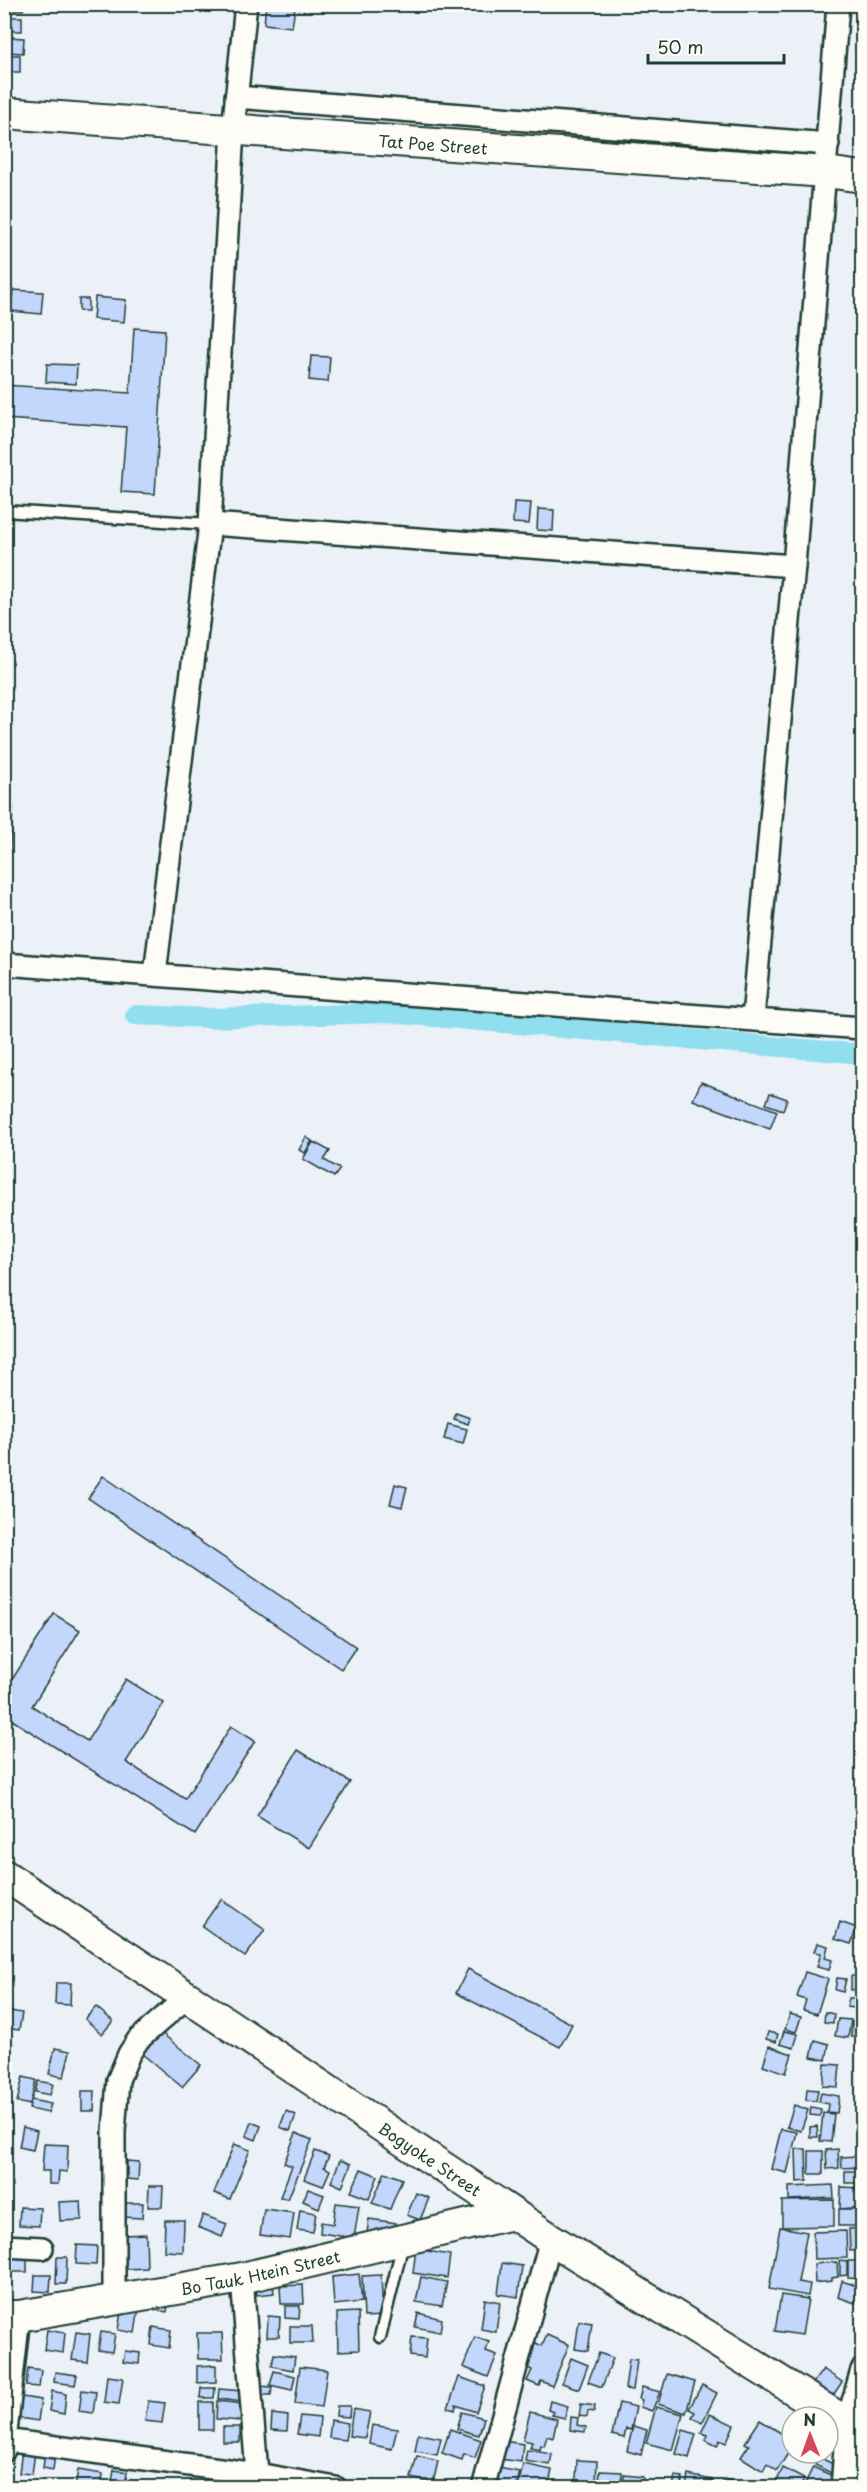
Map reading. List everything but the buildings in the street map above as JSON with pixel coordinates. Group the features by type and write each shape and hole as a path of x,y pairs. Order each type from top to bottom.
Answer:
{"street":[{"path":"155,974 210,524 233,130 246,4"},
{"path":"753,1018 795,566 838,4"},
{"path":"236,98 827,158"},
{"name":"Tat Poe Street","path":"4,113 233,130 827,158 862,177"},
{"path":"210,524 795,566"},
{"path":"4,964 753,1018 862,1028"},
{"name":"Bogyoke Street","path":"4,1875 550,2239 855,2427"},
{"path":"114,2300 114,2132 118,2080 138,2040 188,1996"},
{"name":"Bo Tauk Htein Street","path":"11,2316 242,2278 512,2214"},
{"path":"483,2487 550,2239"},
{"path":"4,2246 42,2248"},
{"path":"242,2278 257,2474"},
{"path":"11,2316 5,2444 257,2474 336,2487"},
{"path":"842,2487 855,2427 862,2370"}],"lane":[{"path":"4,511 210,524"},
{"path":"380,2337 404,2240"}],"waterway":[{"path":"135,1015 212,1018 389,1013 862,1054"}]}
